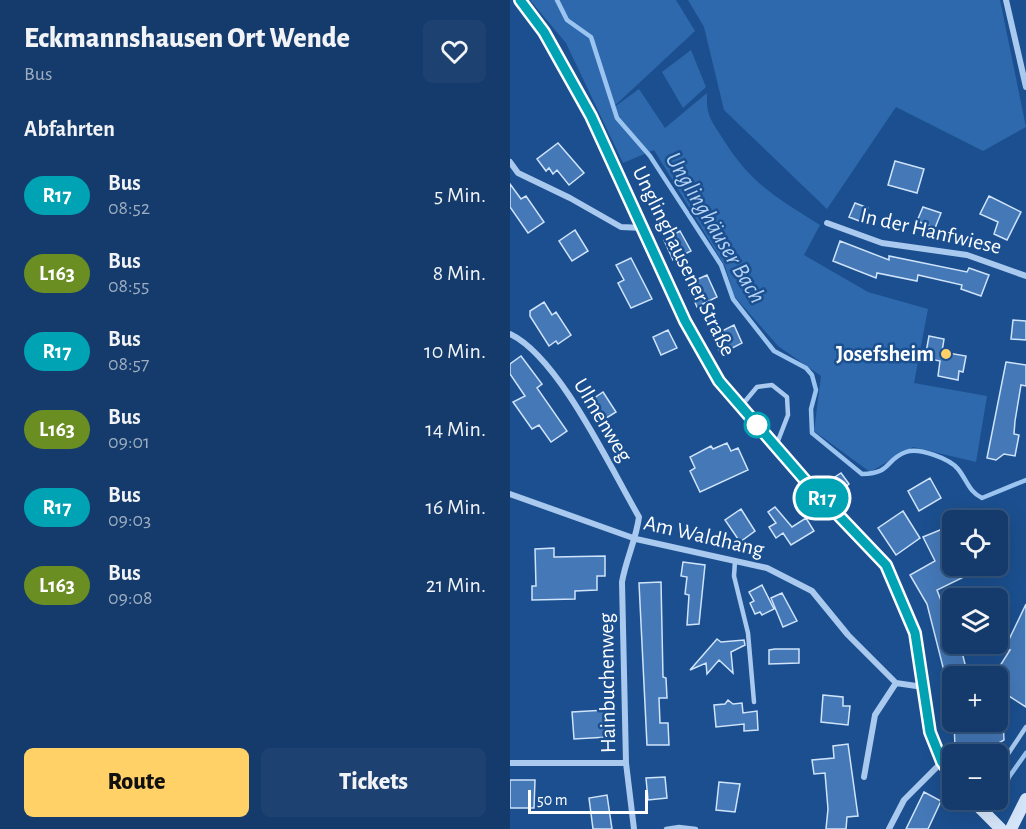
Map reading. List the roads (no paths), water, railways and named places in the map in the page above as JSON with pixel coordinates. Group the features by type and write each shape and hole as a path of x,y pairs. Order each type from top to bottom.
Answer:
{"main road":[{"name":"Unglinghausener Straße","path":"520,0 544,32 568,73 644,228 685,321 719,381 776,447 886,565 915,633 930,732 942,762"},
{"path":"1011,829 1026,799"},
{"path":"982,810 1000,829"}],"street":[{"path":"1006,0 1026,87"},
{"path":"510,162 518,173"},
{"path":"510,170 570,198 621,228 644,228"},
{"name":"In der Hanfwiese","path":"827,223 882,243 967,255 1026,276"},
{"name":"Ulmenweg","path":"510,334 537,356 562,385 639,517 636,539"},
{"name":"Am Waldhang","path":"510,494 636,539 767,567 812,591 848,635 896,683"},
{"name":"Hainbuchenweg","path":"634,829 626,763 622,582 626,557 636,539"},
{"path":"864,777 875,715 896,683 923,687"},
{"path":"889,829 904,800 942,762"},
{"path":"510,763 626,763"}],"lane":[{"path":"740,407 757,387 772,385 787,397 788,415 776,447"},
{"path":"735,561 734,576 747,633 754,702"},
{"path":"1008,754 1026,728"},
{"path":"666,829 679,827 696,829"}],"waterway":[{"name":"Unglinghäuser Bach","path":"557,0 567,20 591,37 617,118 650,156 721,265 733,299 774,351 806,368 812,375 816,390 811,409 812,433 862,474 884,469 899,455 918,451 934,455 954,465 971,489 982,498 1026,480"},
{"path":"1008,780 1026,753"}],"place":[{"name":"Josefsheim","path":"946,354"}]}
